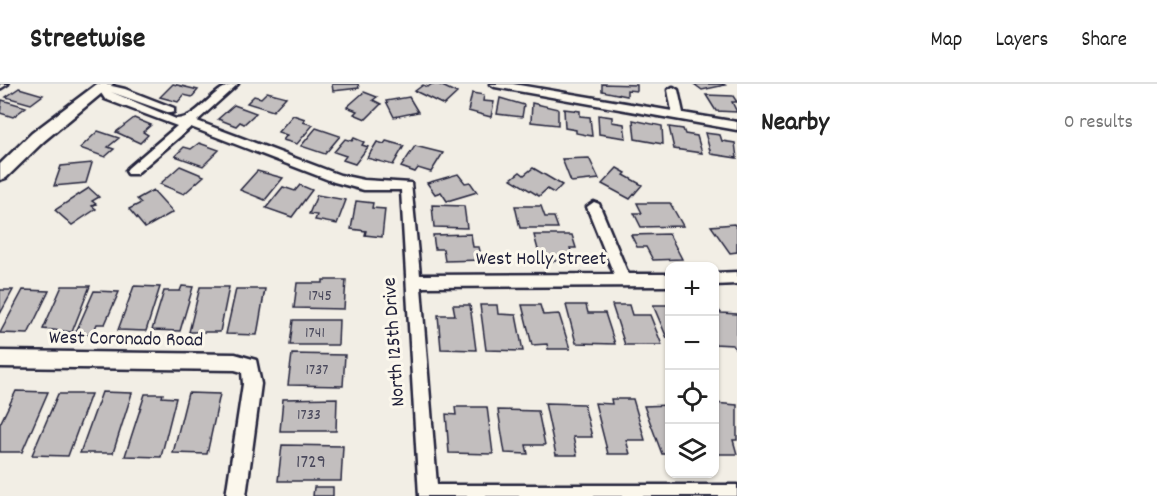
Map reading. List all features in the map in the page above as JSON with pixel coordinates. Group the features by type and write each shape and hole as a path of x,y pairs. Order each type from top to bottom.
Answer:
{"street":[{"path":"495,84 737,126"},
{"path":"132,171 233,85"},
{"path":"0,174 38,137 104,86 109,98 175,123 189,123"},
{"path":"673,90 678,116"},
{"name":"North 125th Drive","path":"189,123 338,179 364,185 407,186 428,495"},
{"path":"594,207 624,281"},
{"path":"719,279 737,278"},
{"name":"West Holly Street","path":"413,281 665,280"},
{"name":"West Coronado Road","path":"0,359 235,362 250,366 252,384 236,496"},
{"path":"428,495 737,495"}],"building":[{"path":"173,84 198,90 192,97 184,95 178,102 160,97"},
{"path":"332,84 358,84 359,88 333,91"},
{"path":"438,84 457,93 444,105 415,91 423,85 428,87"},
{"path":"602,84 637,85 637,91 627,90 627,96 602,91"},
{"path":"694,84 723,84 725,85 702,90"},
{"path":"19,88 43,95 31,104 6,97"},
{"path":"267,92 286,97 273,111 247,103 254,96 261,98"},
{"path":"364,92 377,97 373,100 381,104 366,119 354,114 357,111 347,107"},
{"path":"472,93 484,95 483,101 494,102 491,117 468,111"},
{"path":"706,95 733,96 737,102 732,102 737,112 716,111"},
{"path":"409,97 418,112 394,117 386,101"},
{"path":"500,98 524,105 522,117 497,114"},
{"path":"2,100 26,107 13,117 0,113"},
{"path":"532,103 558,109 558,125 531,122"},
{"path":"234,105 256,113 244,124 240,122 236,126 218,119"},
{"path":"564,109 580,111 580,116 590,117 592,136 565,128"},
{"path":"293,115 313,125 297,144 283,140 287,135 278,132"},
{"path":"598,115 612,117 612,122 624,124 626,138 599,134"},
{"path":"134,118 151,125 143,132 148,135 140,143 116,132"},
{"path":"633,120 662,126 663,144 635,139"},
{"path":"669,127 683,129 685,134 697,136 702,153 674,149"},
{"path":"316,128 340,136 325,154 301,146"},
{"path":"98,131 119,138 108,147 114,149 105,157 80,148"},
{"path":"705,133 720,135 722,141 735,143 737,158 711,154"},
{"path":"354,138 364,142 362,145 368,147 355,164 343,160 346,156 334,152 345,139 352,141"},
{"path":"386,141 404,146 393,165 367,158 377,142 384,144"},
{"path":"199,143 219,150 203,166 175,156 184,147 191,149"},
{"path":"415,146 443,153 431,172 418,168 415,172 401,167"},
{"path":"589,158 599,179 571,182 562,159"},
{"path":"92,163 86,183 54,186 61,166"},
{"path":"180,166 204,176 184,194 160,184"},
{"path":"533,168 562,185 554,193 547,189 539,196 511,179 520,172 524,175"},
{"path":"617,168 626,173 624,175 642,185 630,199 602,184"},
{"path":"257,171 283,178 265,200 240,190"},
{"path":"458,174 465,183 470,182 477,192 447,201 441,192 435,194 427,183"},
{"path":"300,185 312,190 292,217 266,208 283,187 295,191"},
{"path":"89,188 99,197 92,201 96,204 92,206 96,209 72,225 55,210"},
{"path":"153,190 173,212 145,228 129,209 141,203 137,199"},
{"path":"317,195 346,200 337,224 315,220 317,215 309,214"},
{"path":"356,201 373,203 372,208 385,209 382,237 365,235 366,231 351,229"},
{"path":"637,203 670,203 683,226 641,227 634,213 642,213"},
{"path":"432,205 464,206 467,228 434,227"},
{"path":"515,206 541,206 545,217 554,217 558,228 520,228"},
{"path":"734,224 737,228 737,252 730,253 711,226"},
{"path":"471,234 473,247 479,247 482,260 445,261 443,249 435,249 433,235"},
{"path":"669,234 682,259 653,260 646,247 637,247 631,235"},
{"path":"534,235 572,235 576,248 570,248 574,261 541,261"},
{"path":"323,280 346,280 344,309 294,308 297,283 323,283"},
{"path":"62,286 90,286 72,332 43,329"},
{"path":"134,286 160,287 146,331 118,330"},
{"path":"182,286 193,287 180,331 152,330 164,291 180,291"},
{"path":"200,287 229,287 220,332 189,332"},
{"path":"236,289 265,289 257,335 226,334"},
{"path":"0,290 13,290 0,314"},
{"path":"23,290 49,291 28,334 0,333"},
{"path":"94,291 119,292 105,324 97,324 92,335 75,334"},
{"path":"453,305 470,305 476,350 441,349 438,315 455,315"},
{"path":"480,305 497,305 498,314 516,315 523,351 486,350"},
{"path":"522,305 540,305 543,315 559,314 570,349 548,349 547,344 532,345"},
{"path":"566,305 586,305 588,313 605,313 615,344 576,343"},
{"path":"612,305 629,305 632,315 650,315 662,345 625,345"},
{"path":"653,305 665,305 665,333"},
{"path":"719,311 721,313 737,314 737,352 733,345 719,344"},
{"path":"293,320 339,320 338,345 290,345"},
{"path":"292,354 345,355 343,386 288,385"},
{"path":"16,391 48,392 22,452 0,452 0,424"},
{"path":"102,392 132,393 113,453 80,453"},
{"path":"188,393 220,394 207,454 173,453"},
{"path":"58,394 91,394 68,456 32,455"},
{"path":"145,394 163,394 162,397 176,398 161,457 125,456"},
{"path":"337,398 336,431 280,431 283,399"},
{"path":"611,399 633,399 645,440 626,440 630,454 608,454 595,403 612,404"},
{"path":"545,403 584,404 592,437 573,437 577,455 556,455"},
{"path":"719,403 737,405 737,440 733,440 737,454 719,454"},
{"path":"665,405 665,454 662,454 644,406"},
{"path":"455,407 487,407 493,454 449,453 446,414 456,415"},
{"path":"498,410 538,411 545,445 526,445 528,454 505,453"},
{"path":"282,445 343,446 341,481 278,481"},
{"path":"314,487 333,487 333,496 313,496"}]}
